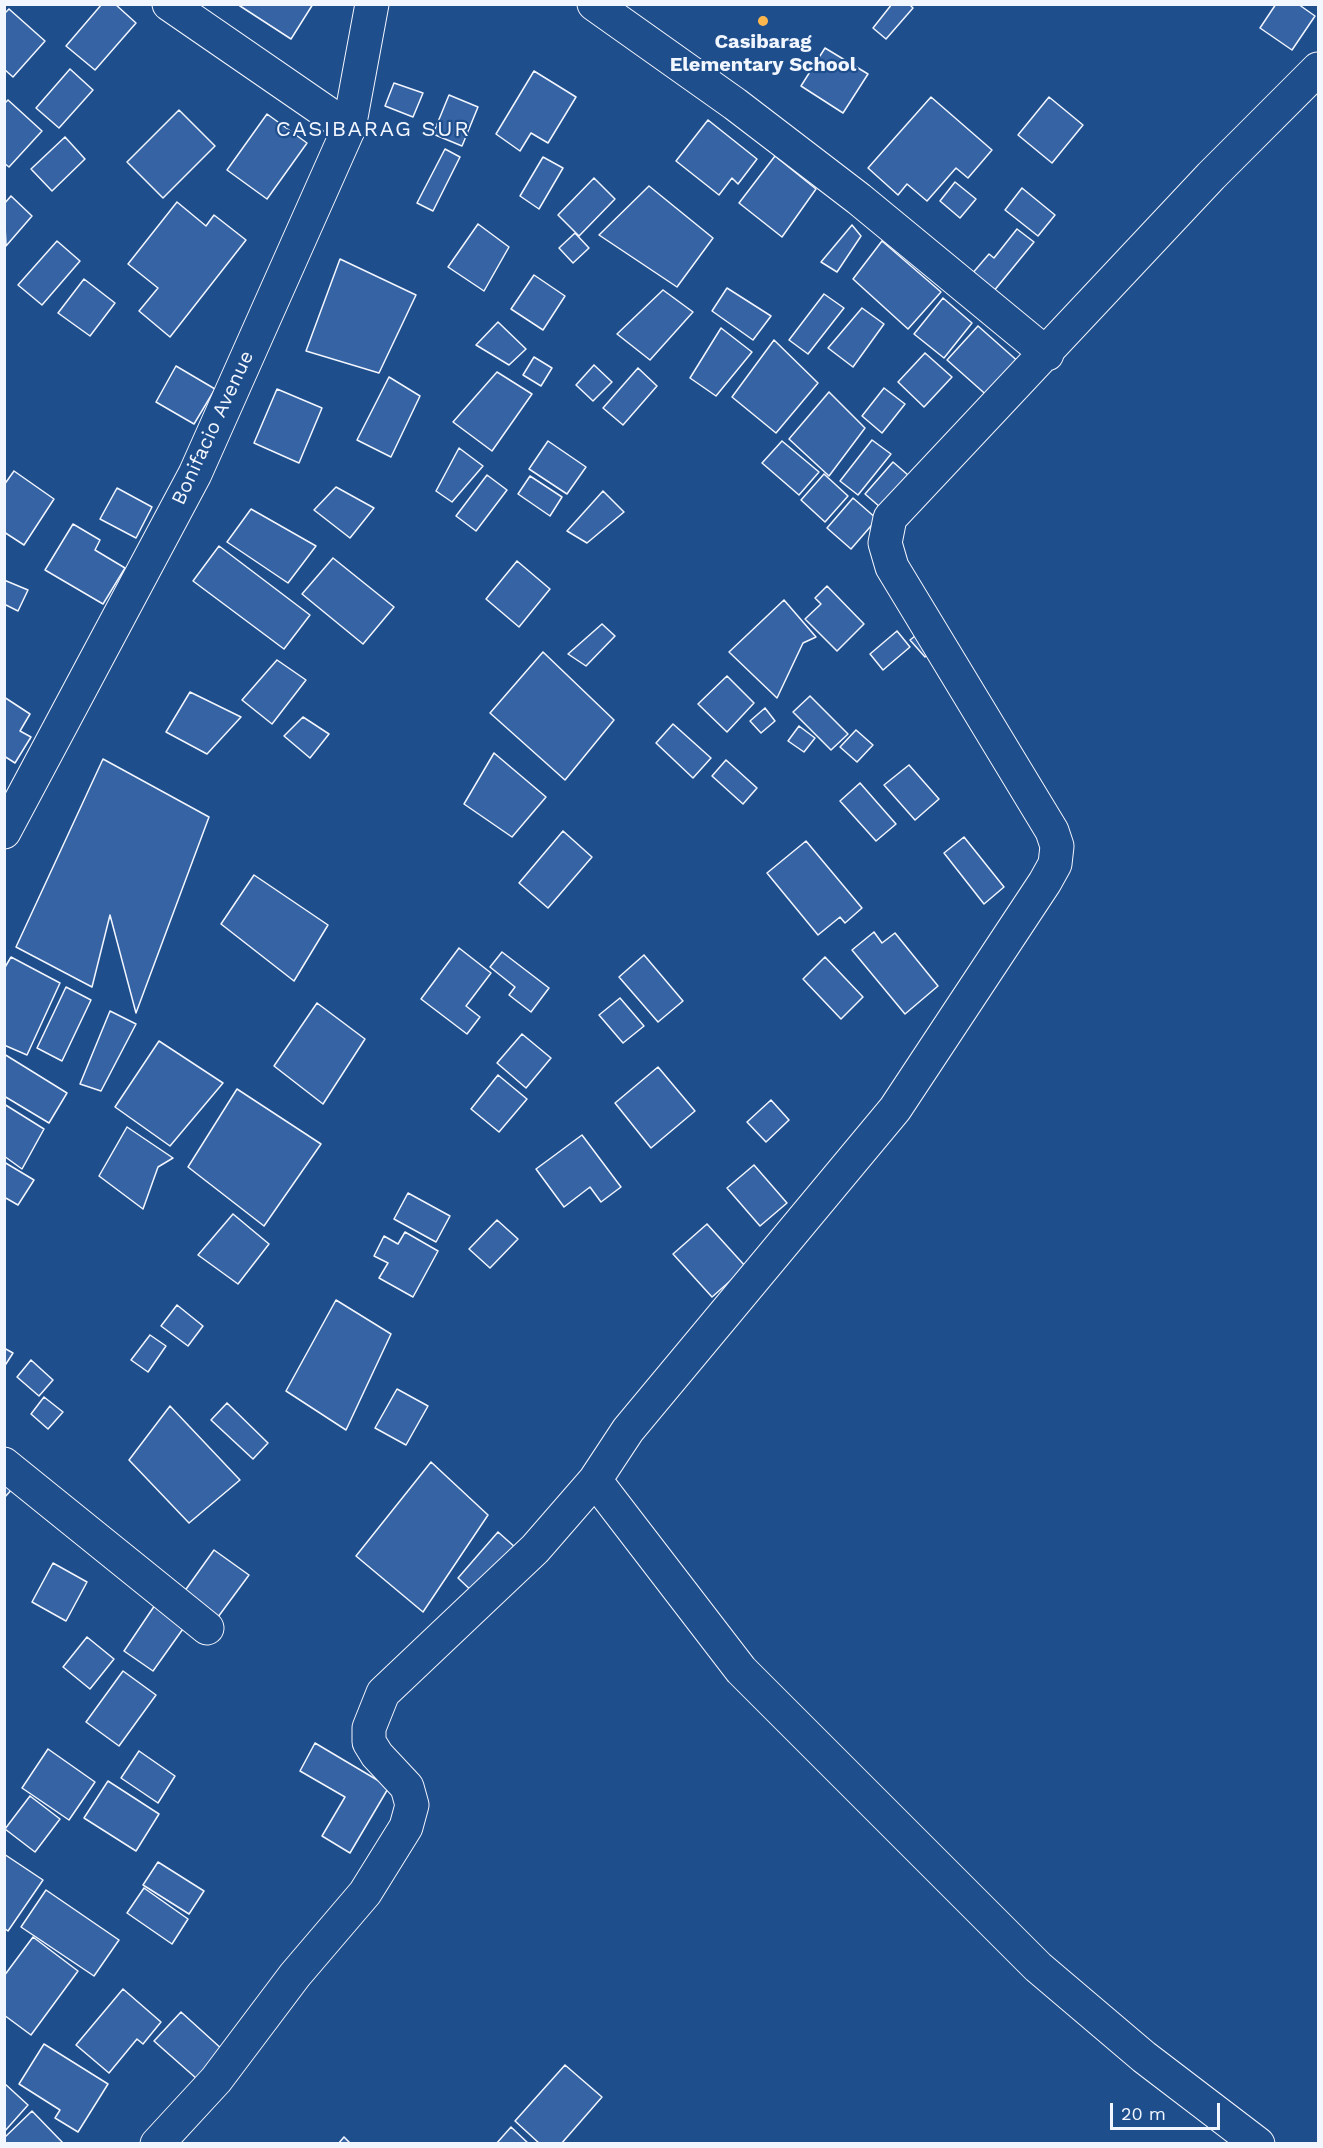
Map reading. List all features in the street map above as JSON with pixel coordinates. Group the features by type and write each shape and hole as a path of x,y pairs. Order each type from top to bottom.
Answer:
{"street":[{"path":"169,4 349,128"},
{"name":"Bonifacio Avenue","path":"4,832 195,474 349,128 372,4"},
{"path":"594,4 735,104 859,200 1047,354"},
{"path":"157,2144 216,2080 295,1975 365,1893 406,1827 412,1805 407,1787 377,1755 369,1742 369,1728 383,1693 535,1549 595,1480 627,1430 894,1109 1045,882 1055,864 1057,846 1052,831 892,567 885,543 890,518 1047,354 1212,176 1318,69"},
{"path":"4,1464 207,1628"},
{"path":"595,1480 741,1670 1029,1959 1144,2057 1258,2144"}],"building":[{"path":"102,4 115,4 136,23 95,70 66,46"},
{"path":"237,4 313,4 291,39"},
{"path":"892,4 909,4 913,8 886,39 873,28"},
{"path":"1276,4 1298,4 1315,16 1292,50 1260,28"},
{"path":"9,9 45,41 13,77 4,69 4,14"},
{"path":"825,48 868,74 843,113 801,86"},
{"path":"70,69 93,90 59,128 36,108"},
{"path":"534,71 576,97 548,143 531,133 520,151 496,134"},
{"path":"394,83 423,93 413,117 385,106"},
{"path":"449,95 478,107 462,146 433,134"},
{"path":"931,97 992,150 968,178 956,168 927,201 907,184 898,195 868,168"},
{"path":"1049,97 1083,125 1052,163 1018,135"},
{"path":"8,100 42,131 9,167 4,163 4,104"},
{"path":"179,110 215,146 163,198 127,162"},
{"path":"267,114 307,143 267,199 227,170"},
{"path":"708,120 757,159 738,184 732,178 719,195 676,161"},
{"path":"65,137 85,159 52,191 31,169"},
{"path":"445,149 460,157 433,211 417,203"},
{"path":"775,156 816,189 782,237 739,203"},
{"path":"543,157 563,168 539,209 520,196"},
{"path":"594,178 615,199 579,236 558,215"},
{"path":"955,182 976,199 960,218 940,201"},
{"path":"649,186 713,238 677,287 599,235"},
{"path":"1022,188 1055,215 1038,236 1005,210"},
{"path":"11,196 32,216 6,246 4,204"},
{"path":"177,202 206,226 214,215 246,240 170,337 139,311 158,288 128,264"},
{"path":"478,224 509,247 484,291 448,267"},
{"path":"852,225 861,236 837,272 821,262"},
{"path":"1017,229 1034,242 993,292 971,275 989,254 994,258"},
{"path":"575,233 589,248 573,263 559,248"},
{"path":"57,241 80,261 42,305 18,285"},
{"path":"882,241 941,292 908,329 853,279"},
{"path":"340,259 416,295 379,373 306,351"},
{"path":"534,275 565,296 543,330 511,309"},
{"path":"84,279 115,303 90,336 58,313"},
{"path":"727,288 771,316 753,340 712,311"},
{"path":"663,290 693,312 650,360 617,334"},
{"path":"824,294 844,308 808,354 789,340"},
{"path":"943,298 972,323 944,358 914,334"},
{"path":"862,308 884,324 853,367 828,348"},
{"path":"498,322 526,349 509,365 476,345"},
{"path":"978,326 1021,364 991,399 947,360"},
{"path":"721,328 752,352 716,396 690,378"},
{"path":"774,340 818,383 776,433 732,397"},
{"path":"925,353 952,377 924,407 898,382"},
{"path":"534,357 552,368 541,386 523,375"},
{"path":"594,365 612,382 593,401 576,385"},
{"path":"176,366 215,389 194,424 156,402"},
{"path":"638,368 657,386 623,425 603,408"},
{"path":"497,372 532,394 492,451 453,422"},
{"path":"389,377 420,396 391,457 357,440"},
{"path":"884,388 905,404 882,433 862,416"},
{"path":"277,389 322,408 299,463 254,443"},
{"path":"829,392 865,428 829,476 789,439"},
{"path":"872,440 891,454 858,495 840,481"},
{"path":"548,441 586,467 567,494 529,469"},
{"path":"782,441 819,472 799,495 762,463"},
{"path":"459,448 483,466 452,502 436,491"},
{"path":"893,462 908,475 880,507 865,494"},
{"path":"14,471 54,499 24,545 4,532 4,485"},
{"path":"824,474 848,496 825,522 801,500"},
{"path":"487,475 507,490 476,531 456,516"},
{"path":"530,476 562,497 550,516 518,494"},
{"path":"336,487 374,508 350,538 314,510"},
{"path":"117,488 152,507 136,538 100,519"},
{"path":"603,491 624,512 587,543 567,531"},
{"path":"853,498 877,519 851,549 827,528"},
{"path":"251,509 316,546 288,583 227,542"},
{"path":"73,524 100,540 95,550 125,568 103,604 45,570"},
{"path":"219,546 310,615 284,649 193,581"},
{"path":"333,558 394,607 363,644 302,594"},
{"path":"517,561 550,589 519,627 486,599"},
{"path":"4,580 28,590 18,611 4,604"},
{"path":"827,586 864,624 837,651 805,619 821,604 815,598"},
{"path":"784,600 816,637 803,643 777,698 729,652"},
{"path":"602,624 615,636 586,666 568,654"},
{"path":"897,631 910,647 883,670 870,654"},
{"path":"920,632 935,650 925,657 910,640"},
{"path":"543,652 614,720 565,780 490,713"},
{"path":"277,660 306,680 272,724 242,700"},
{"path":"727,676 754,703 727,732 698,704"},
{"path":"190,692 241,717 207,754 166,732"},
{"path":"810,696 848,734 831,750 793,712"},
{"path":"4,697 30,714 20,731 31,737 15,763 4,756"},
{"path":"765,708 775,721 761,733 750,721"},
{"path":"303,717 329,734 310,758 284,736"},
{"path":"673,724 711,758 693,778 656,743"},
{"path":"799,726 815,738 804,752 788,741"},
{"path":"856,730 873,745 857,762 840,747"},
{"path":"494,753 546,797 512,837 464,804"},
{"path":"103,759 209,817 136,1013 110,915 92,987 16,947"},
{"path":"726,760 757,788 743,804 712,776"},
{"path":"909,765 939,799 915,820 884,785"},
{"path":"860,783 896,824 876,841 840,801"},
{"path":"563,831 592,857 548,908 519,883"},
{"path":"964,837 1004,887 984,904 944,853"},
{"path":"806,841 862,908 845,923 840,917 818,935 767,873"},
{"path":"254,875 328,925 294,981 221,924"},
{"path":"874,932 882,943 895,933 938,986 905,1014 852,950"},
{"path":"459,948 491,973 466,1006 480,1017 467,1034 421,999"},
{"path":"502,952 549,988 531,1012 509,995 515,987 490,967"},
{"path":"644,955 683,1001 658,1022 619,977"},
{"path":"11,957 60,983 27,1055 4,1045 4,969"},
{"path":"825,957 863,997 841,1019 803,979"},
{"path":"66,987 91,1000 62,1061 37,1048"},
{"path":"620,998 644,1026 623,1043 599,1015"},
{"path":"317,1003 365,1039 323,1104 274,1066"},
{"path":"110,1011 136,1024 101,1091 80,1084"},
{"path":"522,1034 551,1058 526,1088 497,1063"},
{"path":"159,1041 223,1083 170,1146 115,1107"},
{"path":"4,1054 67,1093 49,1123 4,1096"},
{"path":"658,1067 695,1111 651,1148 615,1103"},
{"path":"498,1075 527,1099 499,1132 471,1109"},
{"path":"237,1089 321,1144 264,1226 188,1167"},
{"path":"771,1100 789,1120 766,1142 747,1122"},
{"path":"4,1104 44,1129 22,1169 4,1156"},
{"path":"127,1127 173,1158 158,1167 143,1209 99,1176"},
{"path":"582,1135 621,1187 601,1202 590,1187 564,1207 536,1169"},
{"path":"4,1162 34,1180 18,1205 4,1197"},
{"path":"754,1165 787,1203 760,1226 727,1188"},
{"path":"408,1193 450,1216 436,1242 394,1219"},
{"path":"233,1214 269,1244 238,1284 198,1255"},
{"path":"497,1220 518,1239 490,1268 469,1249"},
{"path":"707,1224 746,1267 712,1297 673,1254"},
{"path":"405,1232 438,1251 413,1297 379,1278 388,1263 374,1256 384,1236 398,1244"},
{"path":"336,1300 391,1334 346,1430 286,1391"},
{"path":"177,1305 203,1326 188,1346 161,1326"},
{"path":"150,1335 166,1346 148,1372 131,1360"},
{"path":"4,1348 13,1353 4,1367"},
{"path":"31,1360 53,1380 39,1396 17,1377"},
{"path":"397,1389 428,1406 406,1445 375,1428"},
{"path":"44,1397 63,1412 48,1429 31,1414"},
{"path":"227,1403 268,1443 253,1459 211,1420"},
{"path":"170,1406 240,1480 189,1523 129,1460"},
{"path":"431,1462 488,1515 423,1612 356,1556"},
{"path":"4,1479 14,1487 4,1498"},
{"path":"498,1532 516,1548 475,1594 458,1578"},
{"path":"214,1550 249,1575 218,1617 184,1592"},
{"path":"53,1563 87,1582 66,1621 32,1602"},
{"path":"155,1605 185,1626 153,1671 124,1651"},
{"path":"87,1637 114,1659 90,1689 63,1667"},
{"path":"123,1671 156,1695 119,1746 86,1722"},
{"path":"315,1743 389,1787 350,1853 322,1836 345,1797 300,1771"},
{"path":"48,1749 95,1782 69,1820 22,1788"},
{"path":"139,1751 175,1776 158,1803 121,1778"},
{"path":"108,1781 159,1814 136,1851 84,1818"},
{"path":"30,1796 60,1819 35,1852 5,1829"},
{"path":"4,1854 43,1880 8,1931 4,1928"},
{"path":"158,1862 204,1891 189,1914 143,1885"},
{"path":"144,1888 188,1919 172,1944 127,1913"},
{"path":"46,1890 119,1940 94,1976 21,1927"},
{"path":"33,1937 78,1971 31,2035 4,2015 4,1976"},
{"path":"123,1989 161,2022 143,2044 137,2039 109,2073 76,2045"},
{"path":"181,2012 223,2050 197,2079 154,2041"},
{"path":"44,2044 108,2084 78,2132 55,2118 60,2110 19,2084"},
{"path":"565,2065 602,2097 561,2144 540,2144 515,2121"},
{"path":"4,2083 28,2105 4,2132"},
{"path":"32,2111 64,2144 4,2144 4,2138"},
{"path":"511,2127 529,2144 496,2144"},
{"path":"344,2137 351,2144 338,2144"}],"place":[{"name":"Casibarag Elementary School","path":"763,21"}],"district":[{"name":"CASIBARAG SUR","path":"373,130"}]}
